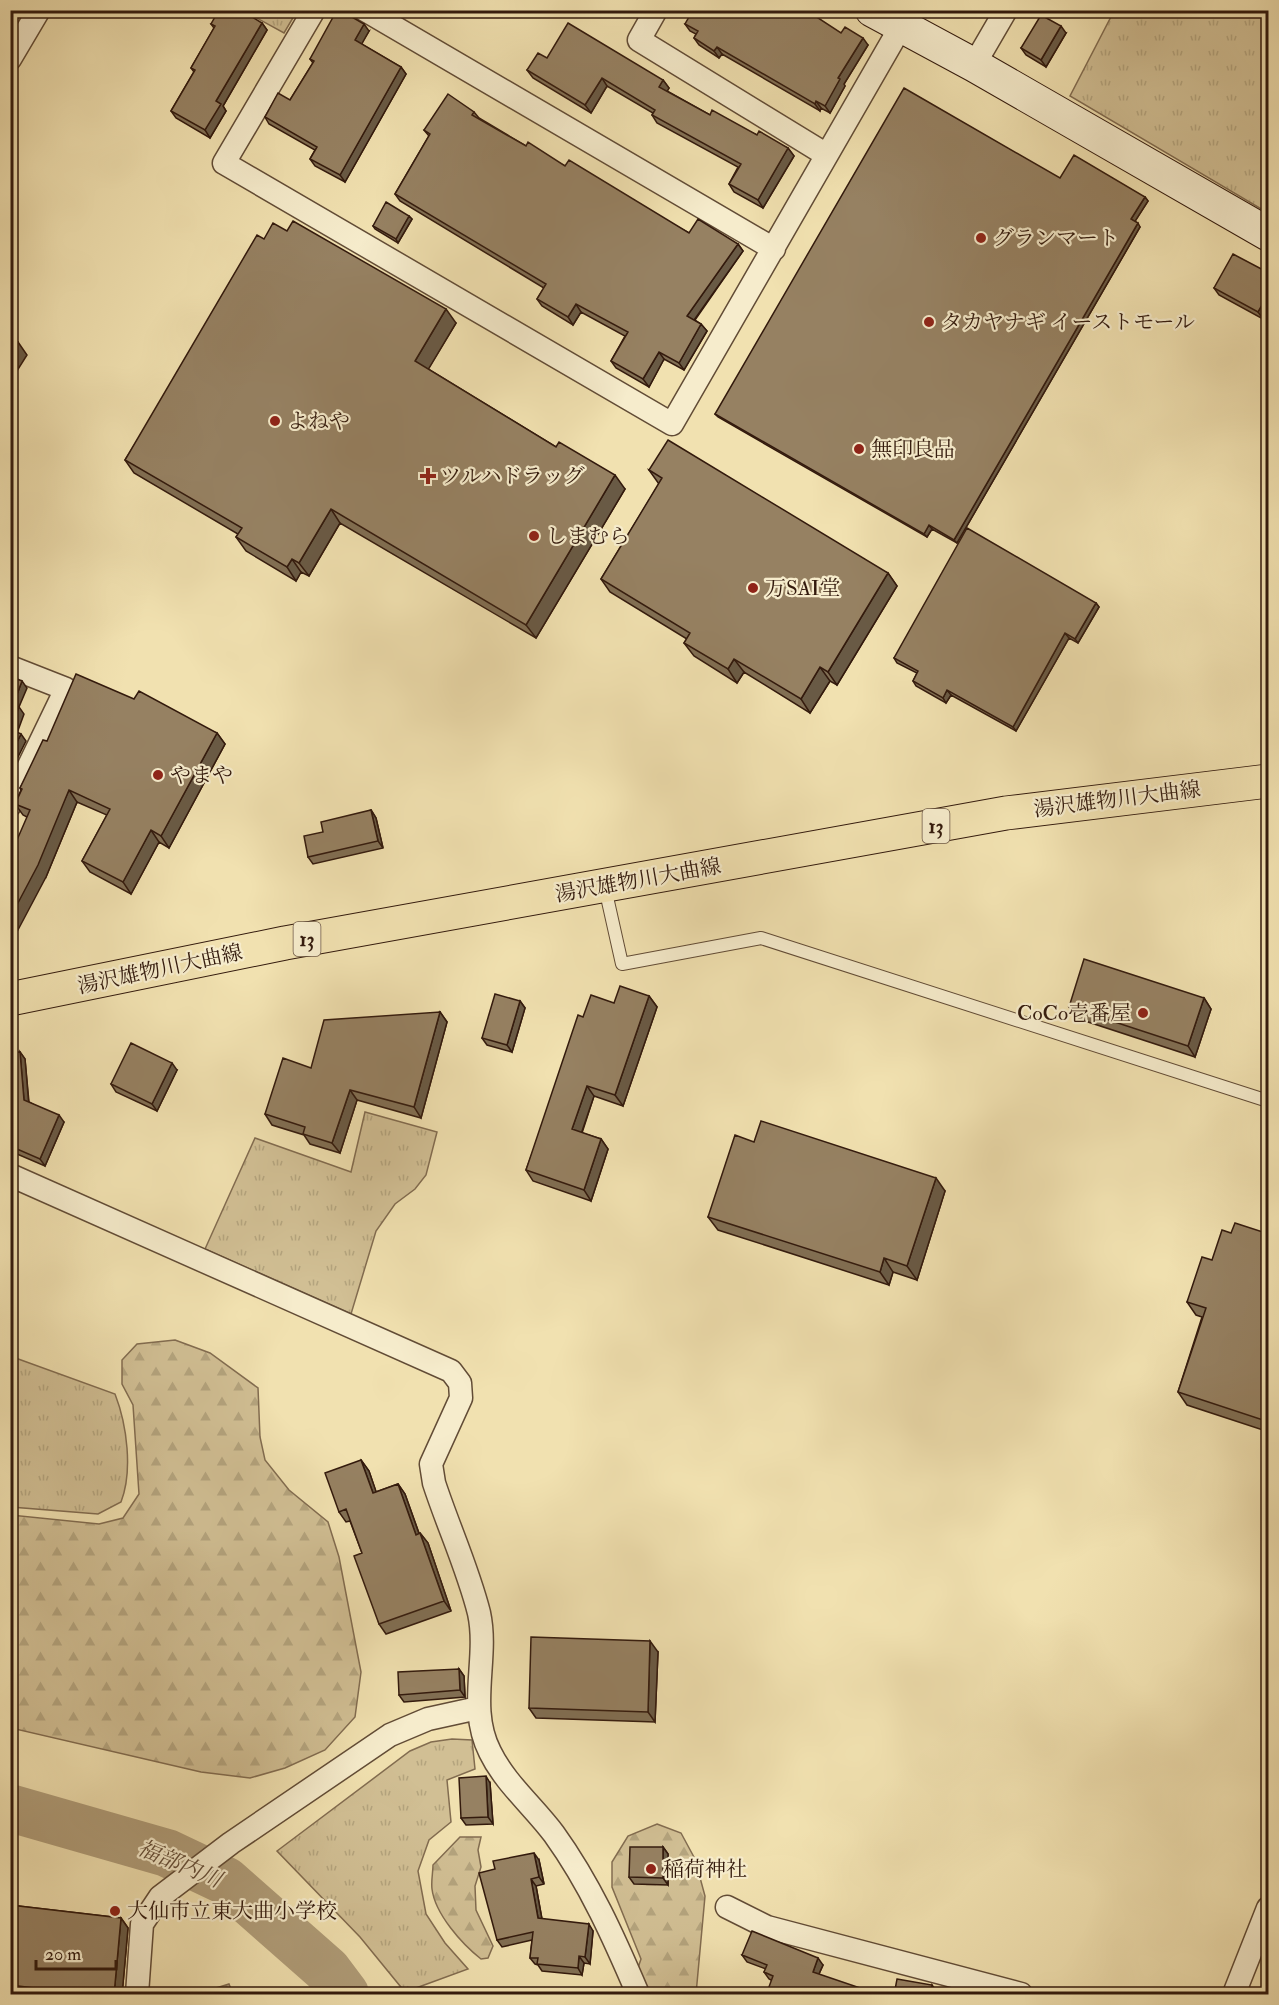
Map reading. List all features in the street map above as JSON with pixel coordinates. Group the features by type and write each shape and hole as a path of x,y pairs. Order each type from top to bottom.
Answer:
{"main road":[{"name":"湯沢雄物川大曲線","path":"10,999 285,943 1006,813 1269,781"}],"street":[{"path":"11,58 39,10"},
{"path":"314,10 224,163 672,424 774,249 825,154 900,28"},
{"path":"365,10 774,249"},
{"path":"656,10 639,40 825,154"},
{"path":"872,10 900,28 974,65 1269,234"},
{"path":"974,65 1006,10"},
{"path":"10,667 66,689 10,805"},
{"path":"10,1176 451,1371 460,1383 461,1398 431,1464 434,1483 478,1612 482,1637 478,1708 489,1750 509,1781 531,1804 580,1873 604,1917 638,1995"},
{"path":"136,1995 142,1924 160,1897 231,1843 390,1735 428,1719 478,1708"},
{"path":"726,1907 767,1927 1021,1995"},
{"path":"1234,1995 1269,1908"}],"lane":[{"path":"605,886 622,964 761,938 1269,1101"}],"green space":[{"path":"297,10 284,33 244,11"},
{"path":"1114,11 1268,11 1268,213 1070,96"},
{"path":"365,1112 437,1132 426,1175 415,1189 395,1204 376,1231 351,1314 205,1249 255,1138 351,1172"},
{"path":"175,1340 210,1353 258,1388 260,1437 265,1460 289,1490 328,1522 339,1557 361,1672 355,1717 325,1750 285,1768 250,1778 201,1772 11,1728 11,1515 99,1524 123,1518 139,1494 133,1405 122,1384 122,1360 137,1344"},
{"path":"10,1356 115,1394 123,1420 128,1462 125,1490 121,1502 98,1514 11,1507"},
{"path":"452,1739 472,1740 475,1769 447,1780 451,1822 429,1840 418,1871 426,1914 445,1943 468,1969 405,1992 360,1937 277,1851 410,1751 431,1742"},
{"path":"657,1824 681,1833 695,1859 705,1896 696,1994 629,1994 641,1959 612,1887 612,1862 628,1836"},
{"path":"460,1837 481,1837 478,1850 481,1867 475,1886 476,1910 493,1946 488,1958 481,1959 458,1937 434,1899 433,1865"}],"water":[{"path":"229,1984 233,1994 197,1994"}],"building":[{"path":"219,10 241,10 262,23 216,101 221,104 205,130 171,111 195,70 191,68 215,26 211,24"},
{"path":"337,10 364,24 355,40 401,67 340,175 310,159 317,147 265,117 278,93 290,100 314,61 310,59"},
{"path":"693,10 806,10 841,33 845,27 863,38 838,78 840,79 825,106 816,101 815,104 717,47 714,51 694,38 698,31 685,24"},
{"path":"1041,15 1061,26 1041,60 1021,48"},
{"path":"568,23 663,80 659,87 710,115 712,110 757,135 759,131 788,148 758,200 729,184 741,164 652,115 655,110 602,78 585,105 527,70 538,53 547,58"},
{"name":"タカヤナギ イーストモール","path":"904,88 1060,178 1074,155 1145,197 1131,219 1138,223 954,540 929,525 924,534 715,414"},
{"path":"448,94 474,112 472,115 526,146 528,142 565,166 569,160 689,233 698,219 738,244 687,316 701,324 679,363 659,352 643,379 611,361 628,332 576,304 568,317 537,299 546,284 395,194 430,134 424,130"},
{"path":"386,202 409,216 396,239 373,226"},
{"path":"293,221 446,309 415,361 556,447 559,442 615,475 526,625 331,509 299,563 292,559 287,567 236,537 242,528 125,460 257,235 264,239 273,223 287,231"},
{"path":"1233,254 1269,273 1269,293 1258,312 1214,288"},
{"path":"10,338 18,342 10,354"},
{"path":"668,440 888,573 828,672 820,667 801,699 734,659 728,669 684,643 690,633 601,579 662,478 649,470"},
{"path":"967,528 1096,603 1075,639 1065,633 1013,727 947,690 943,698 913,681 918,671 894,658"},
{"path":"76,674 134,699 139,691 217,733 161,836 151,830 123,882 82,861 110,809 69,790 38,865 10,918 10,856 30,810 15,804 22,789 20,788 43,740 47,741"},
{"path":"10,676 22,681 13,705 19,707 11,729 21,734 10,756"},
{"path":"371,810 378,841 308,857 304,836 323,832 321,822"},
{"name":"CoCo壱番屋","path":"1084,959 1204,998 1188,1046 1069,1007"},
{"path":"620,986 649,996 615,1095 587,1086 572,1129 601,1139 584,1190 526,1170 578,1015 583,1017 591,995 614,1003"},
{"path":"495,994 520,1001 507,1045 482,1038"},
{"path":"440,1012 414,1107 350,1090 332,1143 303,1134 305,1127 265,1114 283,1058 311,1068 324,1020"},
{"path":"131,1043 172,1063 152,1104 111,1084"},
{"path":"20,1052 24,1100 59,1115 40,1159 10,1146 10,1053"},
{"path":"761,1121 936,1178 907,1266 884,1258 880,1272 708,1217 735,1135 754,1142"},
{"path":"1235,1223 1269,1234 1269,1422 1178,1392 1206,1308 1187,1302 1202,1257 1212,1260 1222,1230 1231,1233"},
{"path":"361,1460 373,1493 398,1484 416,1535 420,1533 444,1601 379,1624 354,1556 362,1553 346,1509 339,1512 325,1473"},
{"path":"531,1637 650,1641 648,1712 529,1708"},
{"path":"459,1669 460,1690 399,1695 398,1672"},
{"path":"486,1776 488,1817 461,1818 459,1778"},
{"name":"稲荷神社","path":"630,1847 663,1847 663,1878 629,1877"},
{"path":"534,1853 539,1877 531,1879 538,1918 589,1924 585,1957 579,1956 578,1968 537,1964 538,1958 530,1958 533,1932 497,1940 479,1873 495,1869 493,1861"},
{"path":"10,1905 121,1918 114,1995 91,1995 10,1985"},
{"path":"752,1931 818,1958 813,1972 869,1991 868,1995 766,1995 773,1976 764,1972 767,1965 742,1955"},
{"path":"897,1979 932,1985 931,1995 894,1995"}],"waterway":[{"name":"福部内川","path":"10,1808 167,1853 226,1881 327,1970 345,1994"}],"place":[{"name":"グランマート","path":"981,238"},
{"name":"タカヤナギ イーストモール","path":"929,322"},
{"name":"よねや","path":"275,421"},
{"name":"無印良品","path":"859,449"},
{"name":"ツルハドラッグ","path":"428,476"},
{"name":"しまむら","path":"534,536"},
{"name":"万SAI堂","path":"753,588"},
{"name":"やまや","path":"158,775"},
{"name":"CoCo壱番屋","path":"1143,1013"},
{"name":"稲荷神社","path":"651,1869"},
{"name":"大仙市立東大曲小学校","path":"115,1911"}]}
